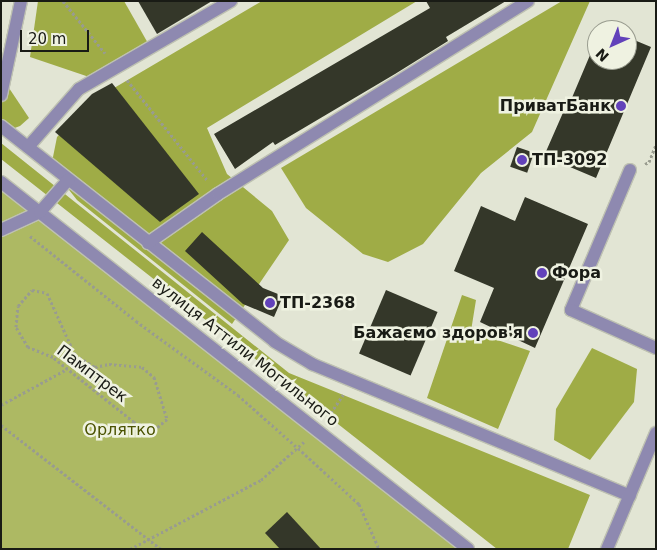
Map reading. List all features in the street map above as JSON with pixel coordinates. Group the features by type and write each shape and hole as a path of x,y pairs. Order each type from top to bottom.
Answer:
{"street":[{"path":"1,95 21,1"},
{"path":"28,147 79,89 118,69 231,1"},
{"path":"148,243 218,194 528,1"},
{"path":"1,126 275,342 352,383 630,496"},
{"path":"630,170 571,310 656,348"},
{"path":"1,230 40,212 68,180"},
{"name":"вулиця Аттили Могильного","path":"1,182 318,429 468,549"},
{"path":"607,549 656,433"}],"path":[{"path":"64,1 218,194"},
{"path":"15,224 136,321 238,395 298,448 359,504 380,549"},
{"name":"Памптрек","path":"32,290 48,293 75,354 95,366 109,364 142,367 154,377 167,419 155,429 134,422 67,369 53,357 28,347 16,327 18,306 32,290"},
{"path":"1,405 67,369"},
{"path":"130,549 261,480 318,429 352,383"},
{"path":"1,425 161,549"}],"green space":[{"path":"38,1 124,1 149,45 101,81 30,57"},
{"path":"262,1 417,1 207,128 227,174 272,211 289,240 232,324 77,200 51,167 57,137 92,101"},
{"path":"562,1 590,1 532,132 481,173 423,244 388,262 363,254 306,208 281,168"},
{"path":"1,76 29,118 20,126 1,133"},
{"path":"1,143 289,373 590,495 568,549 497,549 1,159"},
{"name":"Орлятко","path":"1,186 462,549 1,549"},
{"path":"462,295 476,300 471,331 530,351 498,429 427,398"},
{"path":"592,348 637,369 634,402 590,460 554,440 556,409"}],"building":[{"path":"138,1 212,1 157,34"},
{"path":"426,1 506,1 446,37 448,41 395,74 275,145 273,142 235,169 214,134 430,8"},
{"path":"637,41 651,47 596,178 544,156 569,99 571,100 587,62 587,70 637,70"},
{"path":"112,83 199,194 160,222 55,132 92,94"},
{"name":"ТП-3092","path":"517,147 534,153 527,173 510,167"},
{"path":"525,197 588,224 535,348 480,322 494,288 454,271 481,206 515,221"},
{"path":"202,232 263,288 283,296 274,317 243,304 185,251"},
{"path":"386,290 438,312 411,375 359,354"},
{"path":"287,512 321,549 280,549 265,533"}],"place":[{"name":"ПриватБанк","path":"621,106"},
{"name":"ТП-3092","path":"522,160"},
{"name":"Фора","path":"542,273"},
{"name":"ТП-2368","path":"270,303"},
{"name":"Бажаємо здоров'я","path":"533,333"}]}
